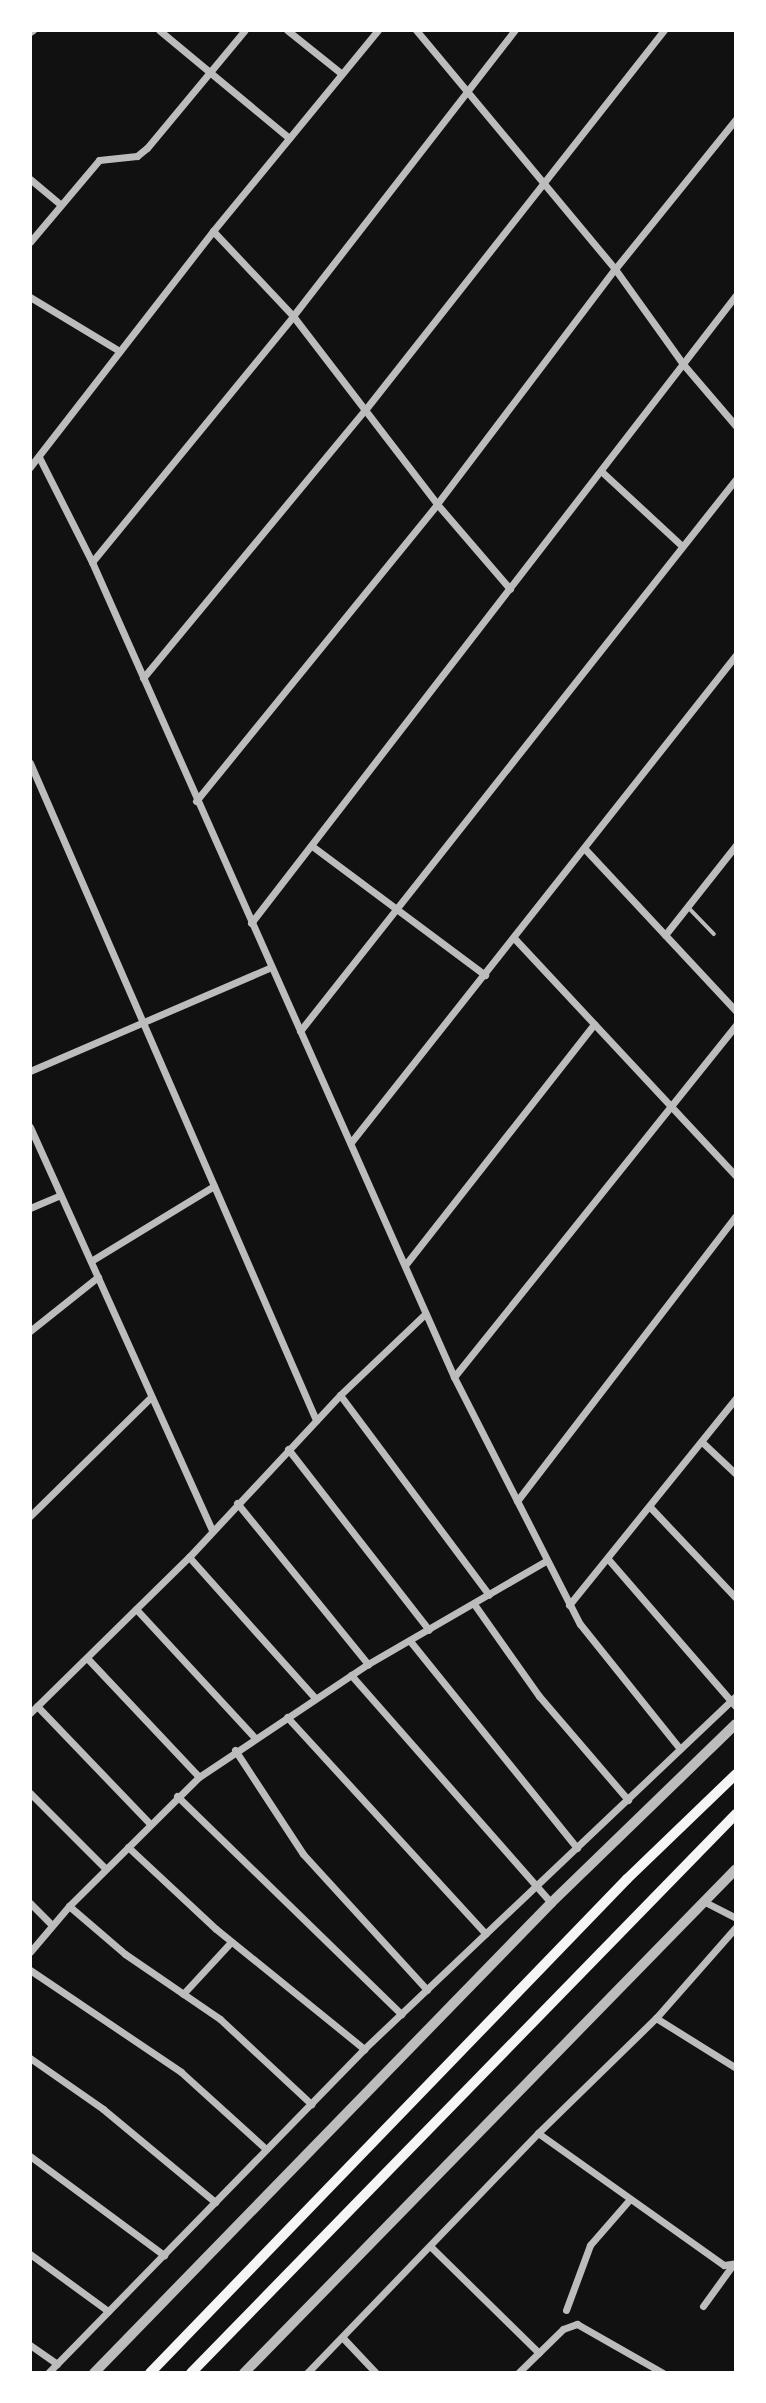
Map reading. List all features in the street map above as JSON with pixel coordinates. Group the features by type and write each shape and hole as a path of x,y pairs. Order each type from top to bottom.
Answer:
{"main road":[{"path":"150,2373 627,1879 736,1774"},
{"path":"191,2373 736,1814"}],"street":[{"path":"159,30 289,138"},
{"path":"30,242 59,203 99,160 137,156 147,148 245,30"},
{"path":"287,30 342,74"},
{"path":"30,467 118,351 378,30"},
{"path":"416,30 468,88 542,183 615,269 683,364 736,426"},
{"path":"92,562 293,316 515,30"},
{"path":"143,678 365,410 664,30"},
{"path":"196,801 437,504 615,269 736,120"},
{"path":"30,179 59,203"},
{"path":"214,231 293,316 437,504 510,589"},
{"path":"251,923 736,295"},
{"path":"30,298 118,351"},
{"path":"39,457 92,562 299,1031 352,1141 454,1377 569,1605 681,1749"},
{"path":"601,471 682,546"},
{"path":"299,1031 398,910 736,479"},
{"path":"352,1141 736,655"},
{"path":"30,763 316,1420"},
{"path":"665,935 736,845"},
{"path":"312,846 485,975"},
{"path":"584,848 736,1011"},
{"path":"514,938 736,1176"},
{"path":"30,1071 271,967"},
{"path":"405,1264 594,1024"},
{"path":"454,1377 736,1025"},
{"path":"30,1127 212,1531"},
{"path":"91,1261 214,1186"},
{"path":"30,1208 60,1195"},
{"path":"517,1502 736,1216"},
{"path":"30,1331 98,1277"},
{"path":"30,1713 188,1557 340,1395 425,1314"},
{"path":"340,1395 489,1595"},
{"path":"30,1517 151,1397"},
{"path":"569,1605 736,1398"},
{"path":"702,1442 736,1474"},
{"path":"288,1449 429,1630"},
{"path":"237,1503 368,1664"},
{"path":"650,1507 736,1598"},
{"path":"188,1557 315,1698"},
{"path":"48,2373 365,2049 735,1701 608,1559"},
{"path":"30,1952 52,1924 177,1796 235,1749 368,1664 546,1561"},
{"path":"474,1604 538,1696 628,1800"},
{"path":"136,1609 254,1737"},
{"path":"410,1641 577,1848"},
{"path":"87,1658 199,1777"},
{"path":"351,1675 551,1903"},
{"path":"37,1706 150,1824"},
{"path":"287,1717 486,1934"},
{"path":"94,2373 551,1903 736,1724"},
{"path":"235,1749 303,1854 427,1990"},
{"path":"30,1793 106,1869"},
{"path":"177,1796 401,2014"},
{"path":"128,1847 230,1942 365,2049"},
{"path":"244,2373 736,1869"},
{"path":"703,1901 736,1918"},
{"path":"30,1903 52,1924"},
{"path":"69,1906 125,1954 220,2019 311,2104"},
{"path":"307,2373 538,2133 656,2018 736,1927"},
{"path":"183,1994 230,1942"},
{"path":"30,1970 172,2065 267,2148"},
{"path":"656,2018 736,2067"},
{"path":"30,2058 103,2109 215,2202"},
{"path":"538,2133 630,2199 734,2265 703,2306"},
{"path":"30,2156 164,2255"},
{"path":"566,2311 590,2245 630,2199"},
{"path":"431,2247 539,2353"},
{"path":"30,2254 108,2311"},
{"path":"518,2373 564,2329 577,2324 663,2373"},
{"path":"343,2337 376,2373"},
{"path":"30,2344 57,2364"}],"lane":[{"path":"687,906 714,934"}]}
